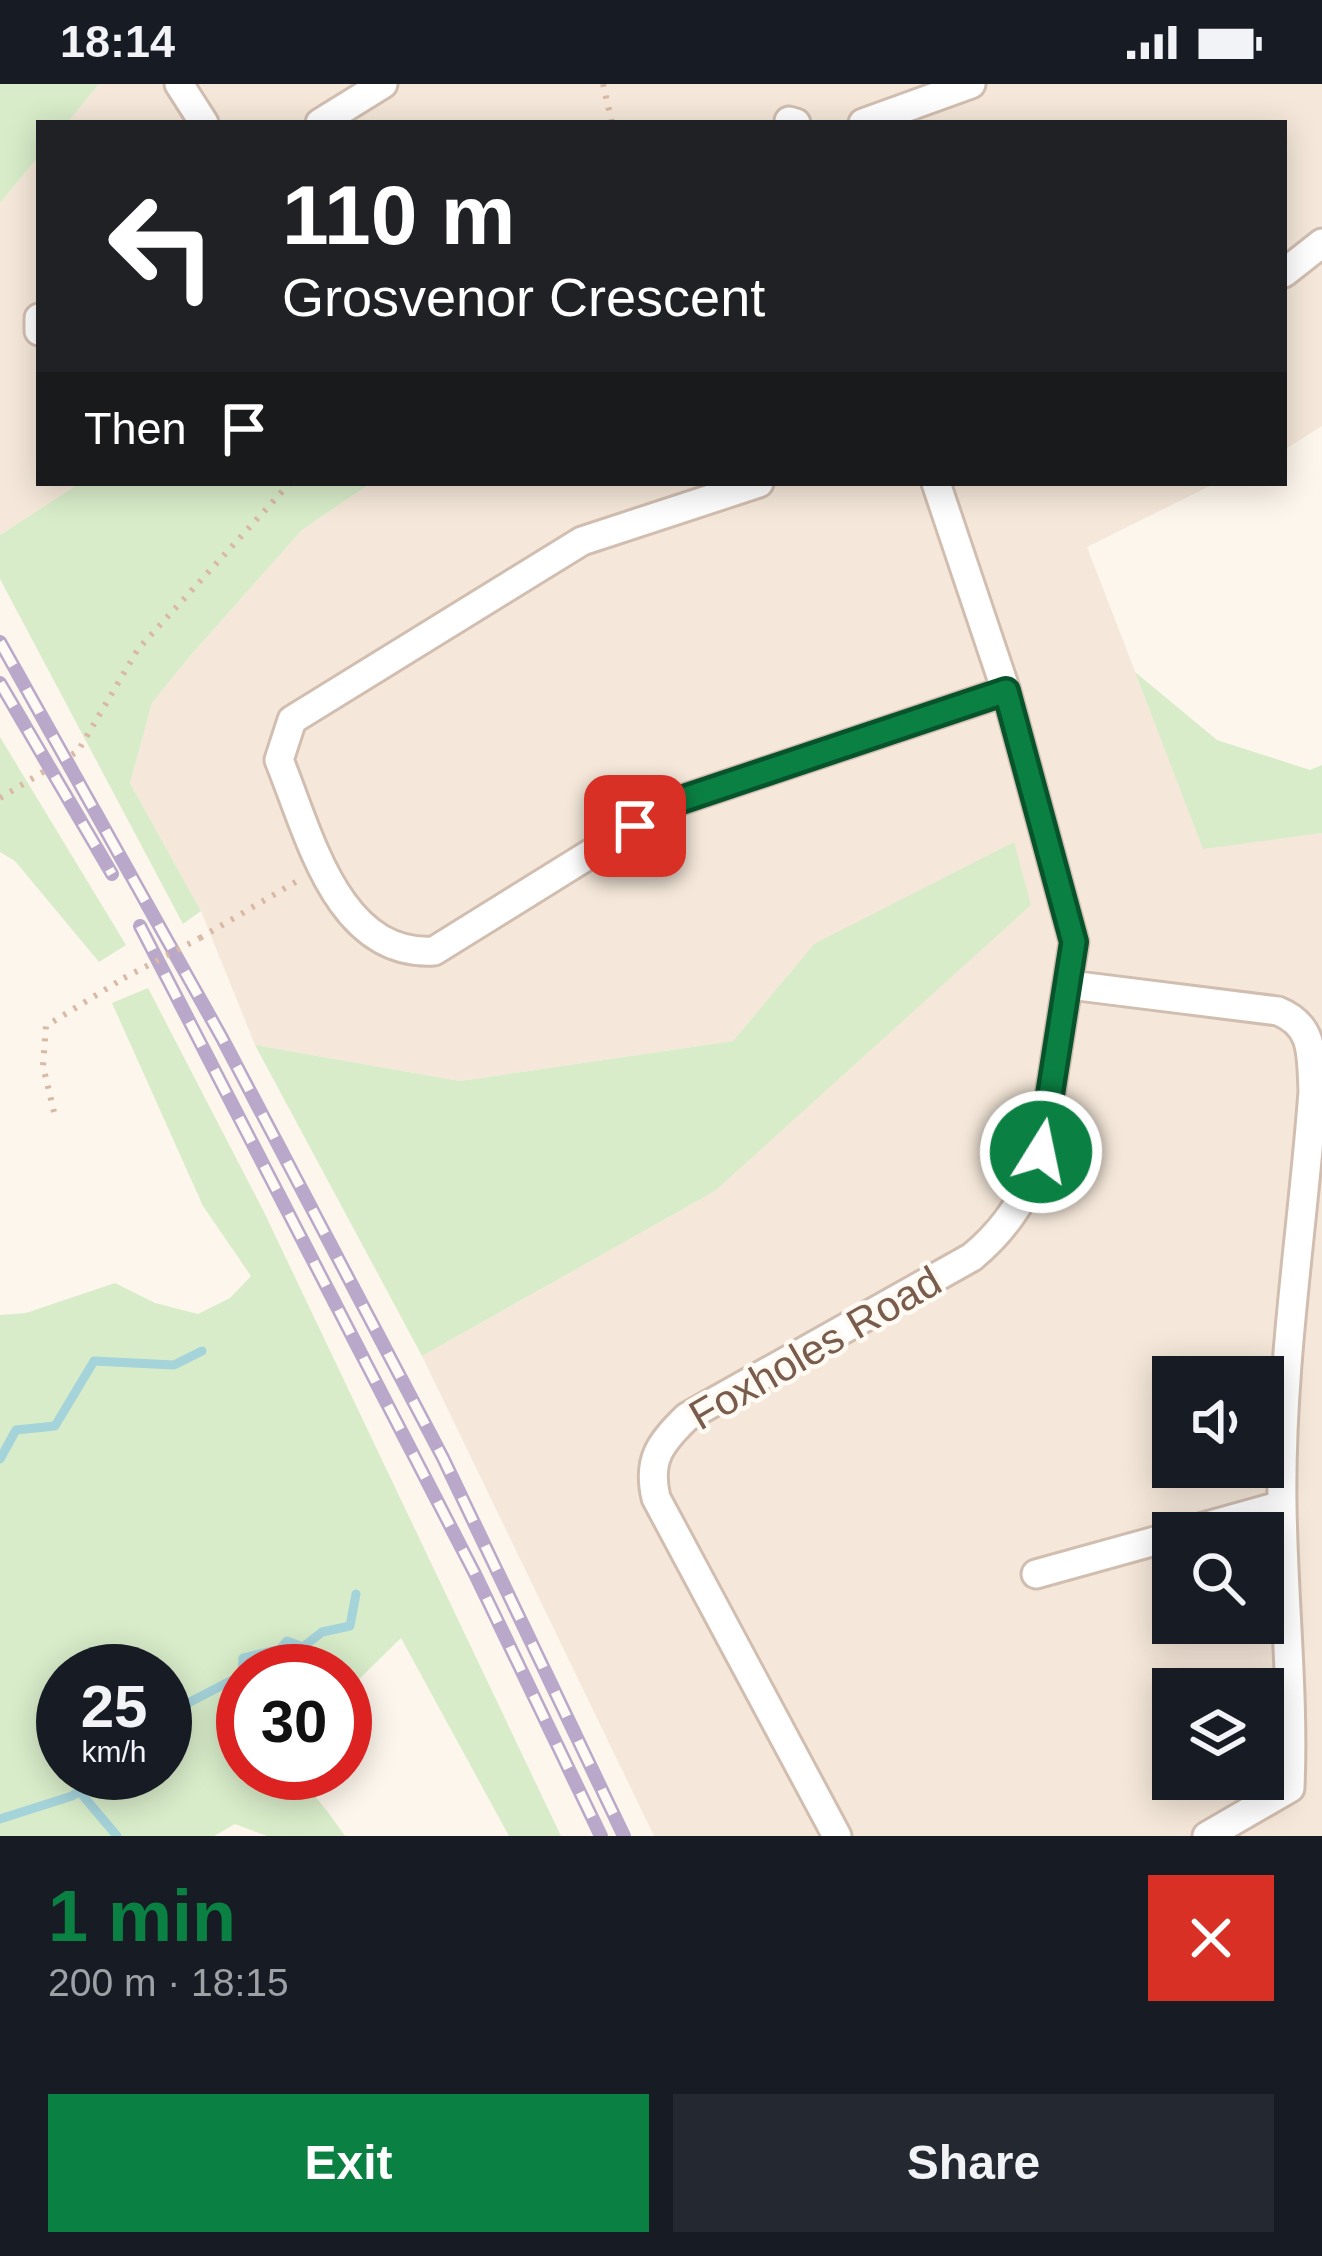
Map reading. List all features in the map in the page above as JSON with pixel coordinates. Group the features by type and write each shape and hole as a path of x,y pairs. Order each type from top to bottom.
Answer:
{"street":[{"path":"179,84 202,120"},
{"path":"325,120 383,84"},
{"path":"871,120 971,84"},
{"path":"1287,271 1322,243"},
{"path":"750,486 582,541 292,720 279,760 323,866 352,918 375,940 409,953 434,951 672,803 1006,691"},
{"name":"Foxholes Road","path":"837,1836 656,1498 649,1469 664,1439 687,1417 972,1257 994,1239 1036,1169 1074,942 1006,691 938,486"},
{"path":"1070,985 1278,1011 1298,1019 1311,1041 1313,1090 1283,1432 1282,1505 1294,1703 1290,1788 1207,1836"},
{"path":"1257,1512 1282,1505"},
{"path":"1036,1574 1152,1541"}],"path":[{"path":"603,84 611,120"},
{"path":"0,798 78,751 138,649 287,486"},
{"path":"54,1112 43,1066 46,1026 323,866"}],"shaded area":[{"path":"99,84 1322,84 1322,426 1287,448 1287,120 69,120"},
{"path":"36,160 36,486 75,486 0,535 0,203"},
{"path":"367,486 1210,486 1087,547 1203,848 1322,833 1322,1836 654,1836 422,1356 715,1191 1030,905 814,944 733,1041 460,1081 255,1045 201,911 130,783 152,703 302,530"}],"green space":[{"path":"0,84 99,84 69,120 36,120 36,160 0,203"},
{"path":"75,486 367,486 302,530 152,703 130,783 201,911 183,924 0,579 0,535"},
{"path":"1135,672 1217,740 1310,770 1322,765 1322,833 1203,849"},
{"path":"0,737 126,945 99,962 15,861 0,852"},
{"path":"1014,842 1031,905 715,1191 422,1356 255,1045 460,1081 733,1041 814,944"},
{"path":"148,988 263,1210 561,1836 509,1836 401,1638 372,1666 372,1644 216,1644 216,1800 318,1800 345,1836 267,1836 235,1824 214,1836 0,1836 0,1315 26,1313 115,1283 155,1303 198,1314 230,1298 251,1276 203,1206 112,1003"}],"waterway":[{"path":"0,1459 16,1430 55,1426 94,1361 174,1365 202,1351"},
{"path":"192,1701 242,1675 243,1658 280,1649 287,1641 303,1647 322,1632 350,1626 356,1594"},
{"path":"0,1819 59,1800"},
{"path":"87,1800 117,1836"}],"railway":[{"path":"0,642 222,1038 443,1458 624,1836"},
{"path":"0,683 112,874"},
{"path":"140,926 474,1572 601,1836"}],"route":[{"path":"635,826 672,803 1006,691 1074,942 1041,1152"}]}
